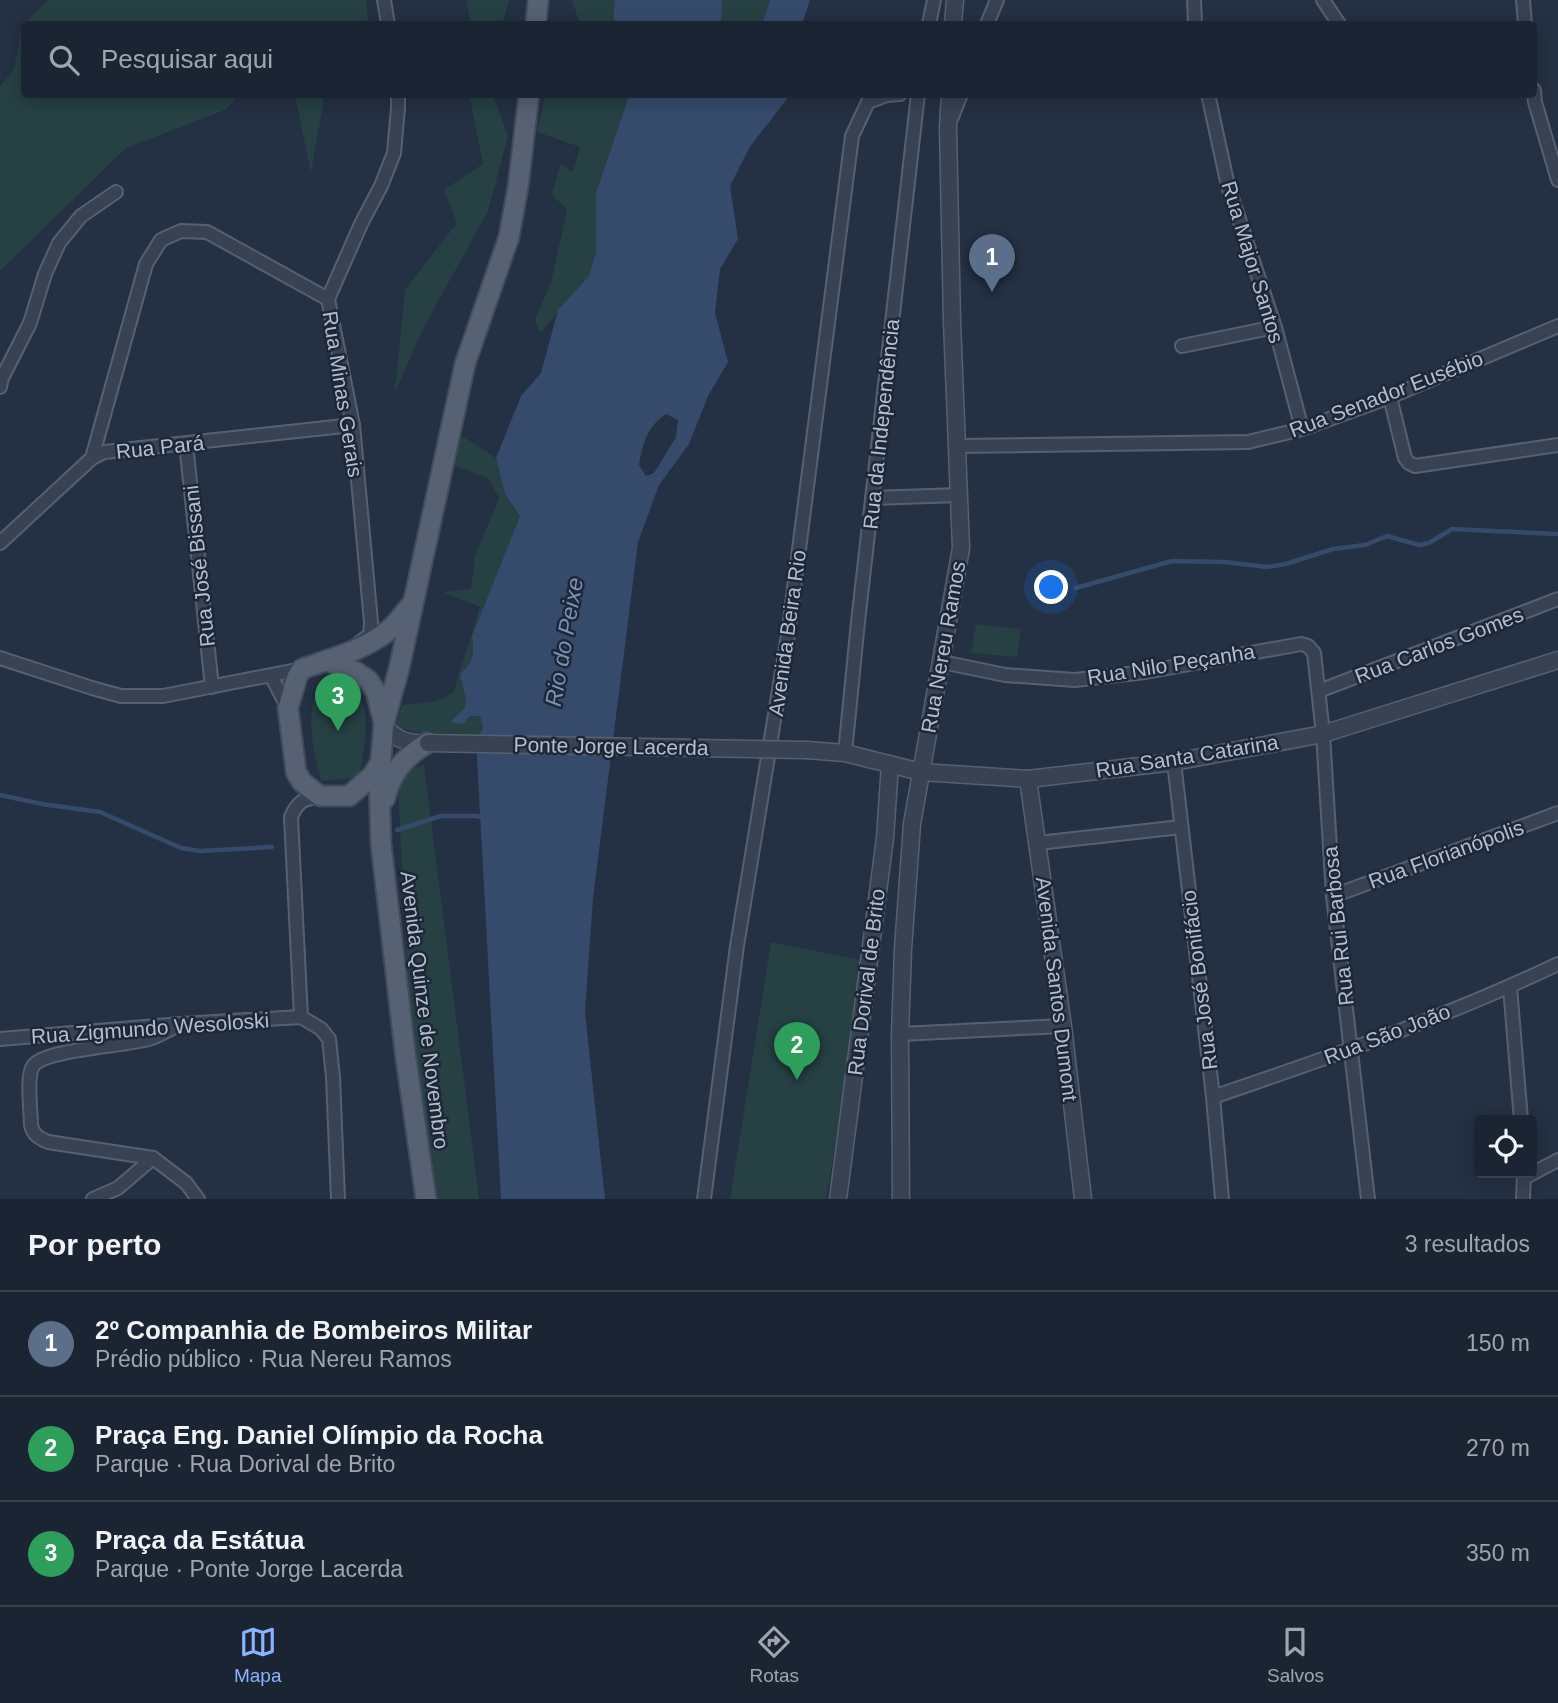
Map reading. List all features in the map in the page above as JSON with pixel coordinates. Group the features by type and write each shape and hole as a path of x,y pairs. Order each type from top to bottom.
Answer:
{"main road":[{"path":"536,21 538,0"},
{"path":"349,796 373,775 380,763 384,725 399,669 465,364 509,237 529,98"},
{"path":"380,827 366,808 349,796 320,796 302,782 296,772 288,708 302,669 368,645 390,629 414,601"},
{"path":"327,661 356,672 368,680 376,692 384,725"},
{"path":"380,827 389,782 403,761 424,743"},
{"name":"Avenida Quinze de Novembro","path":"380,763 380,827 401,1015 426,1199"}],"street":[{"path":"384,0 388,21"},
{"path":"930,21 933,0"},
{"path":"953,21 955,0"},
{"path":"989,21 997,0"},
{"path":"1194,0 1195,21"},
{"path":"1323,0 1337,21"},
{"path":"1523,0 1525,21"},
{"name":"Rua Minas Gerais","path":"347,654 370,635 370,622 353,425 328,299 394,153 398,98"},
{"name":"Avenida Beira Rio","path":"704,1199 737,946 788,635 852,136 868,102 879,98"},
{"name":"Rua da Independência","path":"845,753 918,98"},
{"name":"Rua Nereu Ramos","path":"901,1199 900,1034 912,824 961,548 954,375 948,127 950,98"},
{"path":"948,127 959,98"},
{"name":"Rua Major Santos","path":"1209,98 1228,187 1275,327 1302,429"},
{"path":"1535,98 1558,180"},
{"path":"0,387 30,323 44,274 59,243 81,216 116,192"},
{"path":"92,458 146,264 161,240 181,231 207,232 328,299"},
{"path":"1181,346 1275,327"},
{"name":"Rua Senador Eusébio","path":"958,446 1248,442 1302,429 1390,397 1558,327"},
{"path":"1390,397 1405,458 1415,467 1558,444"},
{"name":"Rua Pará","path":"0,543 92,458 104,452 353,425"},
{"name":"Rua José Bissani","path":"186,444 212,687"},
{"path":"872,498 959,495"},
{"name":"Rua Carlos Gomes","path":"1319,691 1558,599"},
{"name":"Rua Nilo Peçanha","path":"942,662 1005,675 1075,680 1145,672 1301,644 1308,646 1314,653"},
{"name":"Rua Rui Barbosa","path":"1314,653 1323,734 1333,896 1368,1199"},
{"path":"0,657 121,696 163,695 302,669"},
{"name":"Rua Santa Catarina","path":"807,750 845,753 921,772 1028,779 1174,762 1323,734 1558,660"},
{"path":"271,676 288,708"},
{"name":"Ponte Jorge Lacerda","path":"384,725 403,741 424,743 807,750"},
{"name":"Ponte Jorge Lacerda","path":"380,763 424,743"},
{"name":"Rua José Bonifácio","path":"1174,762 1213,1097 1222,1199"},
{"name":"Rua Dorival de Brito","path":"838,1199 885,838 890,764"},
{"name":"Avenida Santos Dumont","path":"1028,779 1063,1026 1083,1199"},
{"path":"320,796 304,799 291,817 301,1017 321,1029 329,1039 338,1199"},
{"name":"Rua Florianópolis","path":"1333,896 1558,813"},
{"path":"1038,843 1181,827"},
{"name":"Rua São João","path":"1213,1097 1351,1050 1510,987 1558,964"},
{"path":"1510,987 1521,1115"},
{"name":"Rua Zigmundo Wesoloski","path":"0,1040 181,1024 301,1017"},
{"path":"181,1024 151,1038 38,1060 30,1076 31,1125 33,1132 48,1142 153,1158 186,1183 198,1199"},
{"path":"900,1034 1063,1026"},
{"path":"93,1199 118,1188 153,1158"},
{"path":"1537,1169 1558,1160"},
{"path":"1523,1199 1524,1178"}],"green space":[{"path":"48,0 366,0 368,21 27,21"},
{"path":"466,0 509,0 503,21 470,21"},
{"path":"572,0 615,0 615,21 579,21"},
{"path":"722,0 770,0 763,21 721,21"},
{"path":"21,31 21,98 236,98 225,110 126,148 0,271 0,87 14,69"},
{"path":"296,98 324,98 311,173"},
{"path":"470,98 494,98 508,136 488,211 424,327 395,392 405,290 457,223 444,190 483,164"},
{"path":"544,98 628,98 596,193 596,252 589,276 540,333 535,319 551,283 567,209 552,195 560,164 573,172 580,147 537,132"},
{"path":"462,436 496,458 505,494 520,516 472,636 473,652 470,661 460,674 466,700 464,709 451,722 480,716 483,728 479,735 414,732 395,726 402,705 436,701 453,693 480,607 443,592 471,589 475,556 499,498 488,478 453,465"},
{"path":"976,624 1021,629 1017,657 971,653"},
{"path":"332,684 352,689 360,697 365,718 364,744 359,777 321,781 312,736 313,701 317,690"},
{"path":"424,765 479,1199 435,1199 408,993 398,786 409,769"},
{"path":"771,942 866,961 826,1199 730,1199"}],"water":[{"path":"615,0 722,0 721,21 615,21"},
{"path":"770,0 810,0 803,21 763,21"},
{"name":"Rio do Peixe","path":"628,98 788,98 749,148 730,186 738,239 720,269 715,313 728,362 708,396 689,444 659,485 638,542 593,898 585,1012 605,1199 501,1199 476,740 483,728 480,716 470,716 463,724 450,722 464,709 466,700 460,674 470,661 473,653 472,636 520,516 505,494 496,458 521,396 541,373 558,310 589,276 596,252 596,193","holes":["666,414 678,420 676,437 654,473 646,476 639,465 644,443 650,430"]}],"waterway":[{"path":"1076,588 1172,561 1225,562 1267,567 1286,564 1333,549 1365,545 1387,536 1419,545 1429,543 1452,529 1558,534"},
{"path":"0,795 100,812 181,848 200,851 272,847"},
{"path":"397,830 441,816 485,818"}],"place":[{"name":"2º Companhia de Bombeiros Militar","path":"992,292"},
{"name":"Praça da Estátua","path":"338,731"},
{"name":"Praça Eng. Daniel Olímpio da Rocha","path":"797,1080"}]}
